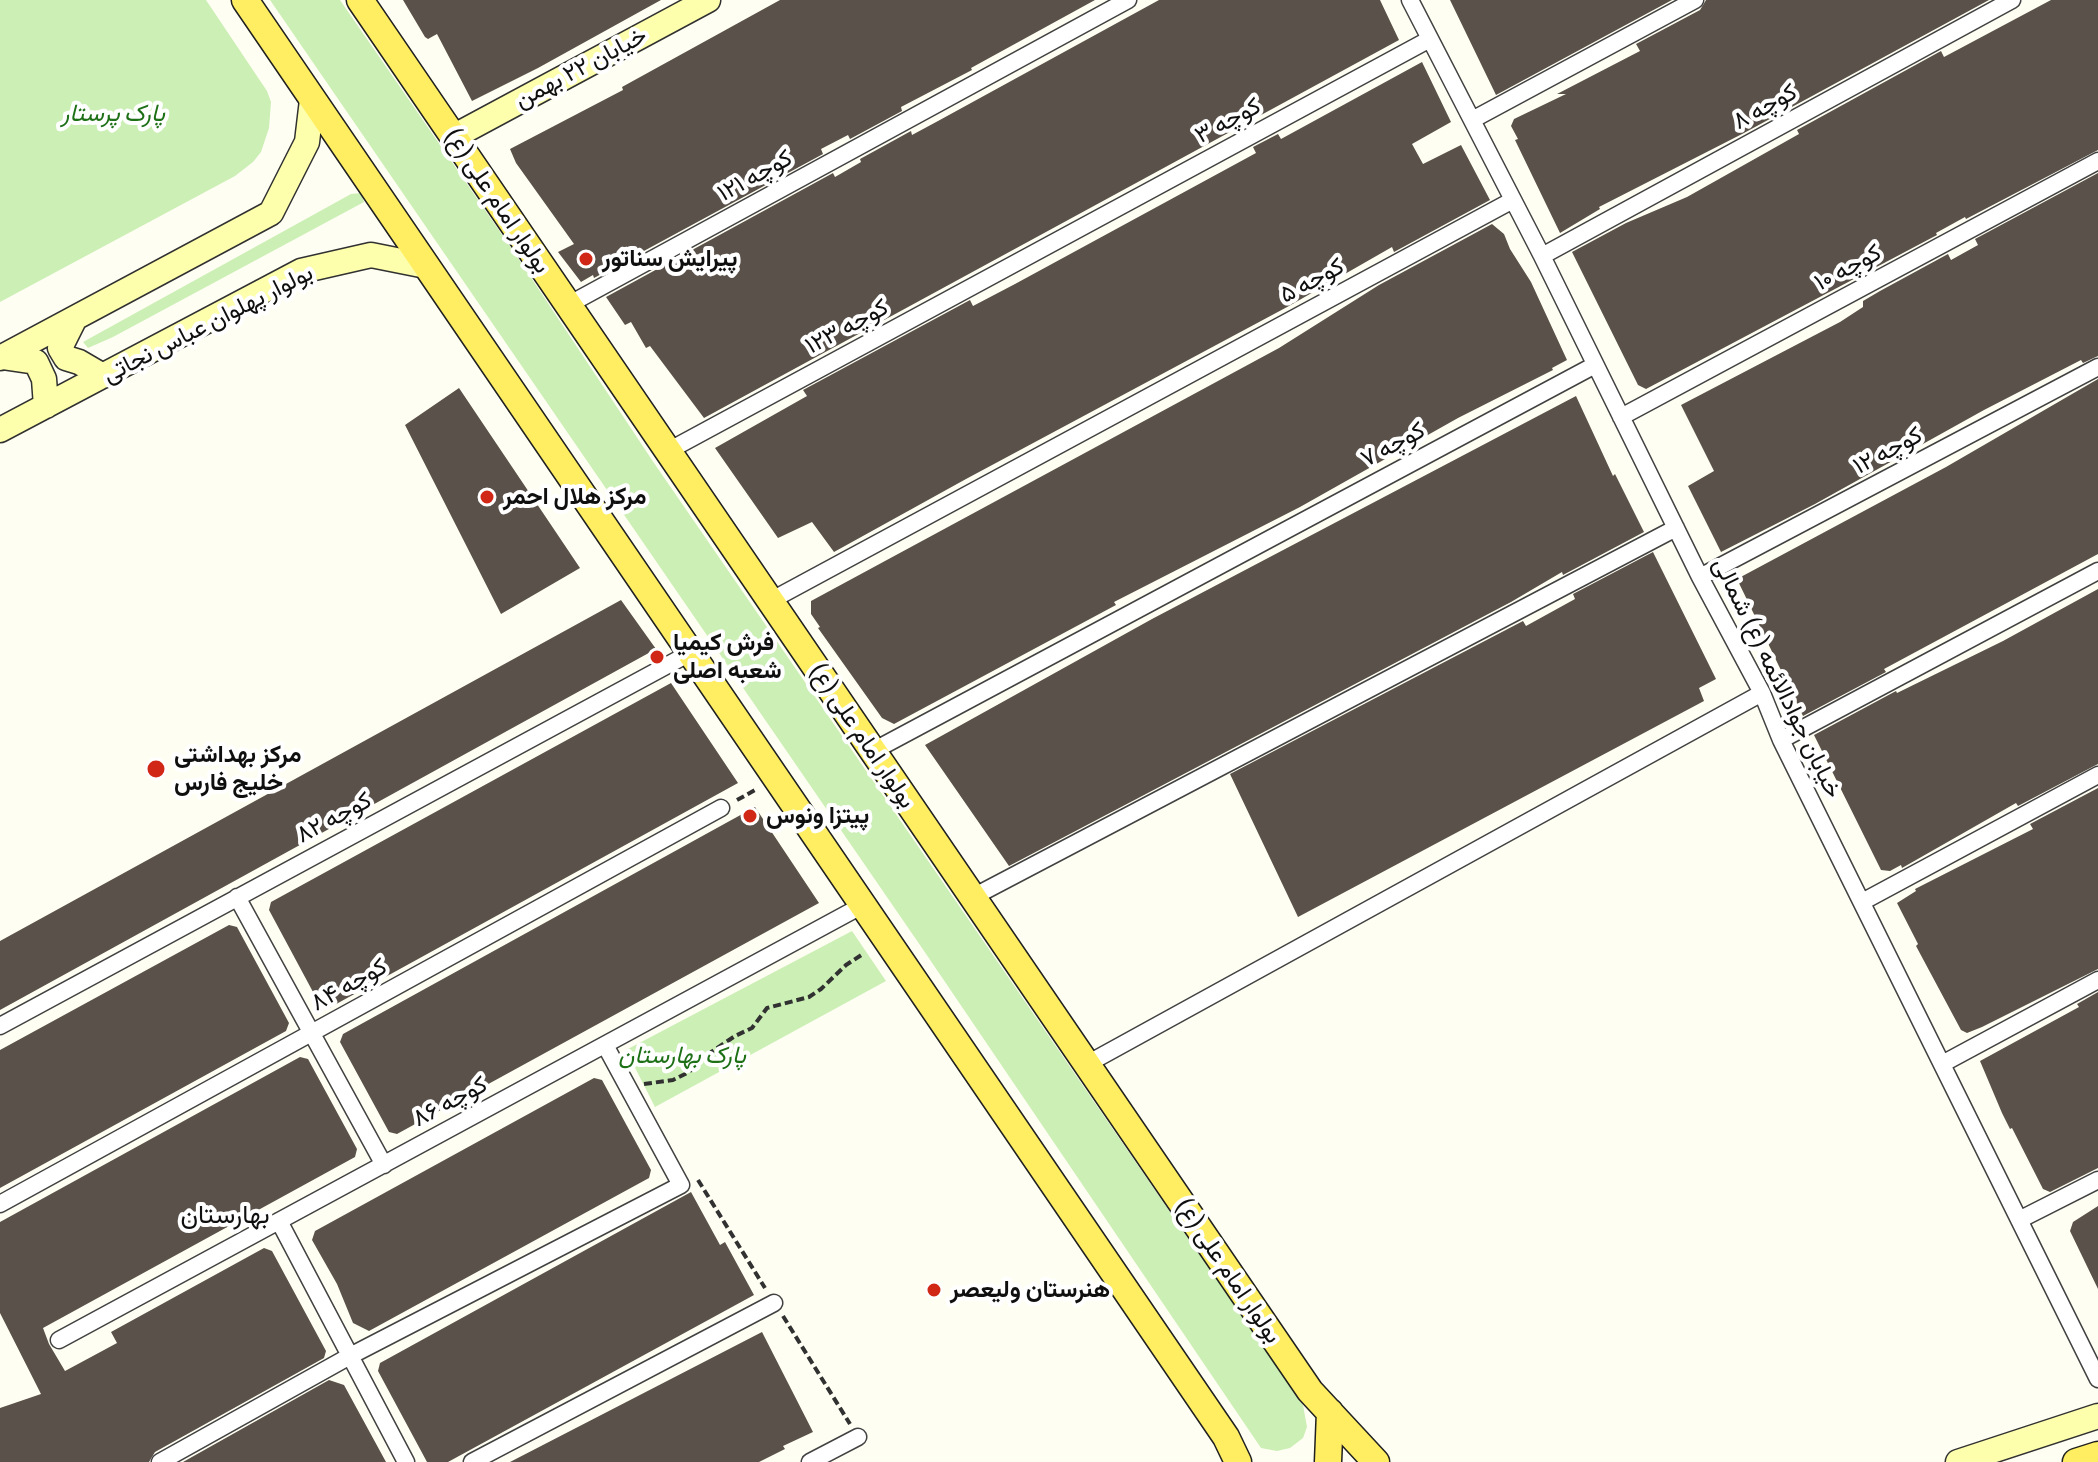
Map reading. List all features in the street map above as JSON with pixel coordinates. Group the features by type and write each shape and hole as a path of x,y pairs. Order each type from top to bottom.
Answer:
{"main road":[{"path":"245,0 1226,1437 1238,1462"},
{"name":"بولوار امام علی (ع)","path":"360,0 1310,1391 1376,1462"},
{"name":"خیابان ۲۲ بهمن","path":"453,137 708,0"},
{"path":"1,357 271,213 307,142 312,100"},
{"name":"بولوار پهلوان عباس نجاتی","path":"0,430 301,271 371,255 426,266"},
{"path":"75,318 60,348 66,358 103,376"},
{"path":"1,357 36,362 44,379 46,406"},
{"path":"1328,1462 1330,1412"},
{"path":"1960,1462 2098,1416"},
{"path":"2076,1462 2098,1455"}],"street":[{"name":"کوچه ۱۲۱","path":"568,305 1128,0"},
{"name":"خیابان جوادالائمه (ع) شمالی","path":"1410,0 1542,256 1700,577 1762,693 1781,740 2098,1379"},
{"path":"1472,120 1695,0"},
{"name":"کوچه ۸","path":"1542,256 2012,0"},
{"name":"کوچه ۳","path":"1049,245 1430,39"},
{"name":"کوچه ۱۰","path":"1621,417 2098,161"},
{"name":"کوچه ۵","path":"770,601 1513,200"},
{"name":"کوچه ۱۲۳","path":"668,451 1049,245"},
{"name":"کوچه ۷","path":"873,751 1595,365"},
{"name":"کوچه ۱۲","path":"1700,577 2098,367"},
{"path":"973,897 1676,528"},
{"path":"1781,740 2098,571"},
{"name":"کوچه ۸۲","path":"0,1026 690,653"},
{"path":"1087,1064 1762,693"},
{"path":"1862,902 2098,775"},
{"name":"کوچه ۸۴","path":"0,1204 721,808"},
{"path":"237,897 384,1165"},
{"name":"کوچه ۸۶","path":"59,1340 863,905"},
{"path":"1942,1064 2098,980"},
{"path":"160,1462 350,1356 681,1185 605,1045"},
{"path":"2019,1220 2098,1180"},
{"path":"279,1221 406,1462"},
{"path":"472,1462 774,1303"},
{"path":"810,1462 858,1437"}],"path":[{"path":"721,808 776,779"},
{"path":"629,1089 673,1080 689,1072 725,1043 752,1028 767,1008 809,997 863,954"}],"green space":[{"name":"پارک پرستار","path":"0,0 206,0 267,91 271,102 269,128 261,152 235,176 0,302"},
{"path":"270,0 340,0 514,252 654,463 1303,1405 1307,1427 1303,1438 1290,1448 1277,1451 1261,1448 922,948"},
{"path":"361,193 364,202 113,337 88,348 83,342 351,194"},
{"name":"پارک بهارستان","path":"852,931 886,981 655,1107 626,1050"}],"building":[{"path":"403,0 661,0 472,101 437,34 428,39 425,37"},
{"path":"780,0 1095,0 901,107 902,111 850,139 848,135 821,149 823,154 594,278 593,275 581,282 558,252 574,244 516,163 510,149 623,90 622,87"},
{"path":"1159,0 1380,0 1399,40 704,418 650,346 646,348 631,322 625,325 606,297 833,173 835,177 861,162 860,159 911,131 912,135"},
{"path":"1450,0 1672,0 1496,95"},
{"path":"1706,0 1989,0 1744,133 1599,207 1560,233 1515,140 1518,139 1511,126 1514,119 1566,94 1557,94 1640,51 1636,44 1700,10"},
{"path":"2051,0 2098,0 2098,150 1965,217 1937,235 1646,389 1638,385 1572,252 1626,223 1687,197 1799,134 1797,130 1941,51 1944,57"},
{"path":"1422,62 1451,122 1412,144 1423,164 1461,145 1490,200 1394,252 1392,247 834,552 812,522 778,538 715,448 807,396 803,390 970,300 973,306 1015,284 1256,153 1253,147 1278,134 1281,139"},
{"path":"2098,173 2098,356 2083,363 2081,360 1984,410 1815,504 1721,552 1688,486 1714,471 1681,405 1840,322 1863,307 1863,301 1880,291 1948,254 1951,260 1978,245 1975,239"},
{"path":"1492,224 1504,234 1531,282 1567,360 1553,370 1458,418 1300,507 1114,602 1116,605 894,724 882,718 818,628 811,614 811,601 1279,348 1379,285"},
{"path":"2098,379 2098,554 1803,716 1737,579 1946,467"},
{"name":"مرکز هلال احمر","path":"459,388 580,568 501,614 405,425"},
{"path":"1576,396 1613,476 1615,474 1644,532 1563,575 1562,572 1511,602 1009,866 925,745 1152,619"},
{"path":"1653,552 1716,679 1699,688 1704,701 1298,917 1230,774 1523,621 1526,626 1575,599 1573,594"},
{"path":"2098,589 2098,764 2018,806 2016,803 1902,868 1901,865 1890,871 1881,870 1814,735 1896,691 2003,641"},
{"path":"621,600 656,649 0,1010 0,941"},
{"path":"671,683 738,783 329,1008 320,1005 269,910 271,902"},
{"path":"2098,788 2098,969 1982,1027 1967,1033 1961,1030 1897,903 1915,889 2033,829 2030,824"},
{"path":"755,807 819,903 397,1134 389,1132 340,1042 343,1034"},
{"path":"229,925 237,927 289,1023 286,1031 0,1188 0,1050"},
{"path":"2098,992 2098,1168 2050,1192 2043,1189 2010,1129 1980,1061 2079,1007 2077,1004"},
{"path":"300,1057 308,1059 357,1149 355,1157 43,1328 65,1371 117,1343 111,1332 264,1248 272,1251 326,1351 324,1358 155,1452 149,1462 0,1462 0,1408 41,1394 0,1313 0,1222"},
{"path":"594,1078 602,1080 651,1170 649,1178 369,1331 353,1323 337,1284 312,1240 315,1231"},
{"path":"691,1192 720,1245 725,1242 754,1295 448,1462 427,1462 378,1371 380,1363"},
{"path":"2098,1206 2098,1289 2070,1231 2073,1222"},
{"path":"762,1332 813,1432 783,1446 785,1449 759,1462 510,1462"},
{"path":"329,1380 344,1385 386,1462 183,1462"}],"place":[{"name":"پیرایش سناتور","path":"586,259"},
{"name":"مرکز هلال احمر","path":"487,497"},
{"name":"فرش کیمیا شعبه اصلی","path":"657,657"},
{"name":"مرکز بهداشتی خلیج فارس","path":"156,769"},
{"name":"پیتزا ونوس","path":"750,816"},
{"name":"هنرستان ولیعصر","path":"934,1290"}],"district":[{"name":"بهارستان","path":"225,1215"}]}
